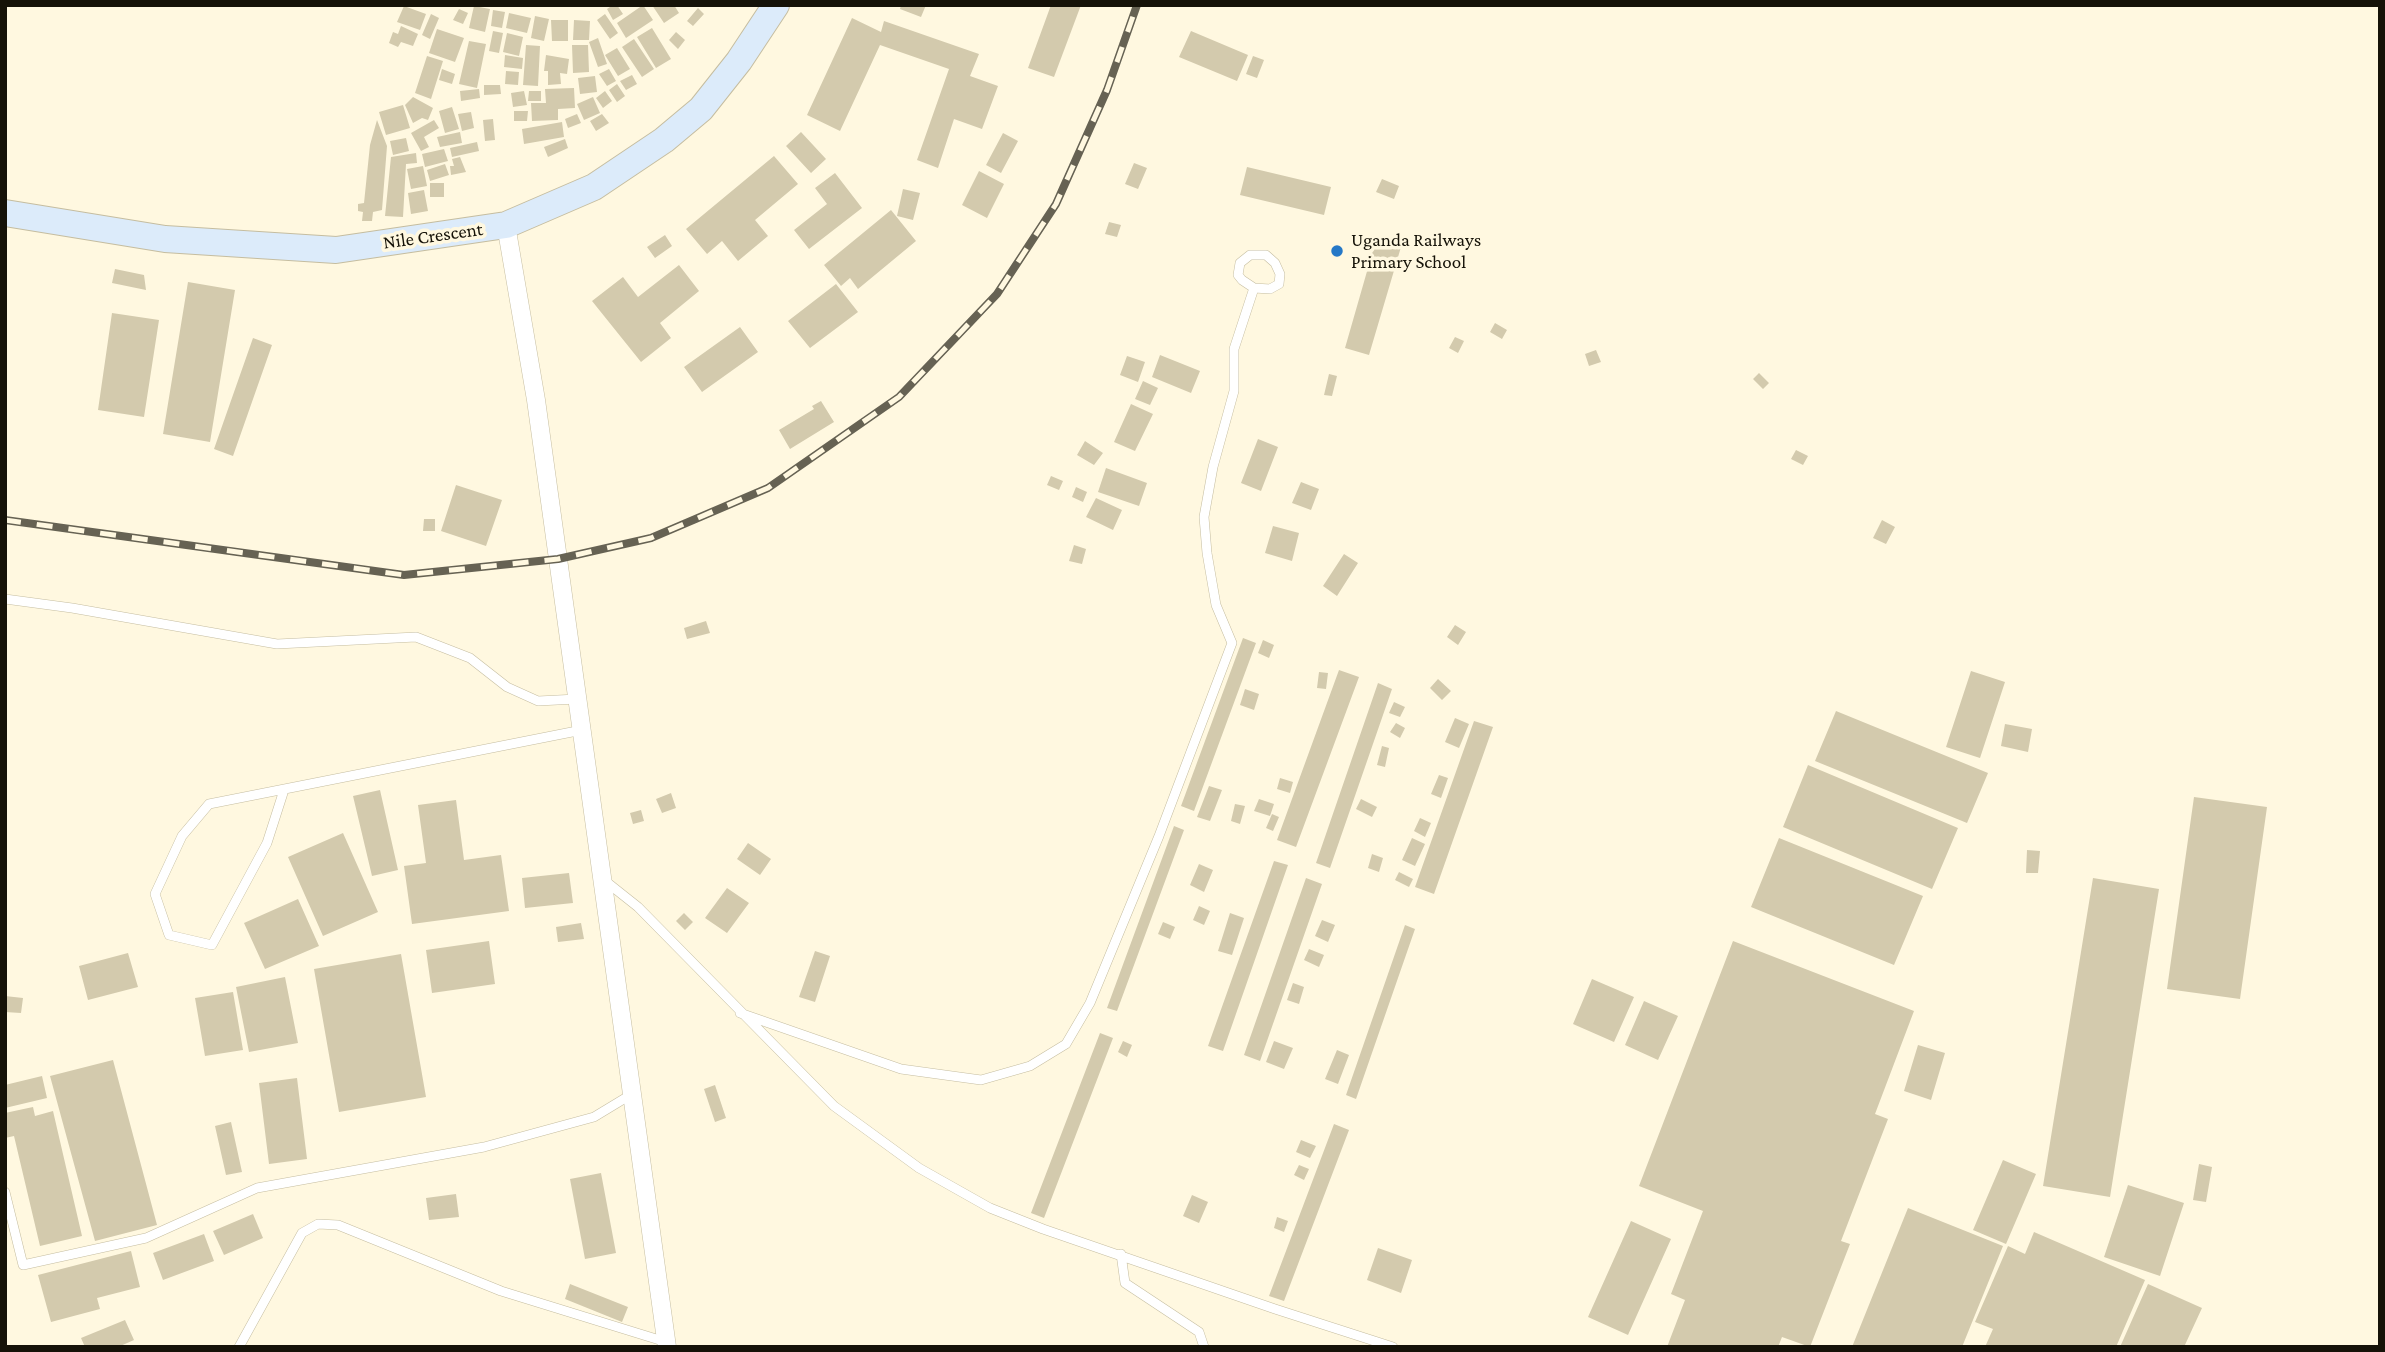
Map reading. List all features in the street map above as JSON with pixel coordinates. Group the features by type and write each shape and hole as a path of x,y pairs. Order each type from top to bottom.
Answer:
{"street":[{"name":"Nile Crescent","path":"5,213 165,239 336,250 506,225 594,187 664,140 701,109 739,61 776,5"},
{"path":"506,225 536,400 667,1344"}],"lane":[{"path":"1250,255 1266,256 1275,263 1280,274 1279,284 1270,289 1254,288 1238,275 1240,263 1250,255"},
{"path":"740,1013 901,1069 981,1080 1030,1066 1066,1044 1090,1003 1159,836 1232,643 1216,605 1204,517 1213,467 1234,391 1234,349 1254,288"},
{"path":"5,599 277,644 416,637 470,658 507,687 538,701 578,699"},
{"path":"284,790 267,843 212,945 169,935 155,894 182,836 209,804 582,730"},
{"path":"602,878 638,907 834,1106 919,1168 990,1208 1043,1229 1393,1347"},
{"path":"5,1192 23,1265 146,1238 257,1188 484,1147 594,1117 632,1094"},
{"path":"239,1347 302,1233 318,1224 338,1225 501,1291 667,1344"},
{"path":"1121,1254 1125,1283 1199,1332 1204,1347"}],"building":[{"path":"617,5 623,14 613,20 607,9"},
{"path":"643,5 653,20 626,38 617,23"},
{"path":"652,5 674,5 679,13 664,23"},
{"path":"901,5 926,5 921,17 900,9"},
{"path":"1051,5 1081,5 1054,77 1028,68"},
{"path":"404,6 426,14 420,30 397,22"},
{"path":"474,6 490,9 485,32 469,28"},
{"path":"698,8 704,14 693,26 687,21"},
{"path":"459,9 468,13 463,24 453,20"},
{"path":"493,10 505,12 502,28 491,26"},
{"path":"509,13 531,18 527,33 506,28"},
{"path":"431,14 439,18 430,39 422,35"},
{"path":"605,14 618,33 610,39 597,20"},
{"path":"535,16 549,19 544,41 531,38"},
{"path":"852,18 881,32 884,21 979,54 970,76 998,86 982,129 954,119 938,168 917,160 949,69 880,45 840,131 807,115"},
{"path":"551,20 568,20 568,41 552,41"},
{"path":"574,20 590,21 589,40 573,40"},
{"path":"401,26 418,34 413,46 401,42 398,47 389,43 393,32 398,34"},
{"path":"652,28 671,59 656,68 637,37"},
{"path":"437,29 464,38 455,62 429,53"},
{"path":"493,31 503,33 499,53 489,51"},
{"path":"1191,31 1248,55 1237,81 1179,57"},
{"path":"676,32 685,40 678,49 669,40"},
{"path":"507,33 523,37 519,56 503,52"},
{"path":"598,38 607,64 598,67 589,42"},
{"path":"634,39 654,69 642,77 622,47"},
{"path":"469,41 486,44 477,88 459,84"},
{"path":"526,45 540,46 538,86 523,85"},
{"path":"572,45 588,45 589,72 573,73"},
{"path":"617,48 630,69 618,76 605,55"},
{"path":"505,55 523,58 522,69 504,67"},
{"path":"546,55 569,59 567,74 560,73 561,84 548,85 548,71 544,71"},
{"path":"427,56 443,61 431,99 415,93"},
{"path":"1253,56 1264,60 1257,78 1246,74"},
{"path":"442,69 455,74 452,84 439,80"},
{"path":"609,69 616,81 607,86 599,74"},
{"path":"506,71 519,72 518,85 505,84"},
{"path":"632,75 637,84 626,90 620,81"},
{"path":"595,76 597,92 580,94 578,78"},
{"path":"617,84 625,96 617,102 609,90"},
{"path":"484,85 500,85 501,94 484,95"},
{"path":"574,88 575,108 558,109 558,120 532,121 531,103 546,103 545,89"},
{"path":"479,89 480,98 461,101 460,91"},
{"path":"524,91 527,105 513,107 511,93"},
{"path":"529,91 541,91 541,101 528,101"},
{"path":"605,91 612,101 603,108 596,98"},
{"path":"413,97 433,108 428,120 422,118 413,123 405,105"},
{"path":"593,97 600,113 584,120 577,104"},
{"path":"403,105 410,128 386,135 379,112"},
{"path":"452,107 459,129 445,133 439,111"},
{"path":"514,111 528,111 527,121 514,121"},
{"path":"471,112 474,128 462,131 458,114"},
{"path":"577,114 581,123 568,128 565,119"},
{"path":"602,114 609,123 596,131 590,121"},
{"path":"493,119 495,140 485,141 483,120"},
{"path":"377,120 387,146 382,210 373,212 372,221 362,221 363,212 358,211 358,204 364,203 370,145"},
{"path":"434,120 439,128 424,137 429,147 421,151 411,133"},
{"path":"562,122 564,137 524,144 522,129"},
{"path":"460,132 462,143 440,147 437,137"},
{"path":"801,132 826,159 811,173 786,146"},
{"path":"1003,133 1018,141 1001,173 986,165"},
{"path":"406,138 409,151 393,155 390,141"},
{"path":"565,139 568,148 548,157 544,147"},
{"path":"477,142 479,151 452,157 450,148"},
{"path":"444,149 448,161 425,167 422,154"},
{"path":"416,153 417,163 406,164 403,217 385,216 391,157"},
{"path":"774,156 798,184 755,220 768,236 738,261 722,241 707,254 686,229"},
{"path":"460,157 466,172 451,175 450,166 454,166 452,159"},
{"path":"1134,163 1147,168 1138,189 1125,184"},
{"path":"445,164 449,175 430,181 427,170"},
{"path":"423,166 427,186 411,189 407,169"},
{"path":"1247,167 1331,187 1324,215 1240,195"},
{"path":"979,171 1004,184 987,218 962,205"},
{"path":"835,173 862,208 809,249 794,230 827,204 815,188"},
{"path":"1382,179 1399,186 1394,199 1376,192"},
{"path":"430,183 444,183 444,197 430,197"},
{"path":"903,189 920,193 913,220 897,216"},
{"path":"424,190 428,211 411,214 408,193"},
{"path":"891,210 916,241 858,289 850,278 841,286 824,265"},
{"path":"1109,222 1121,225 1117,237 1105,234"},
{"path":"665,235 672,246 655,258 647,247"},
{"path":"1376,240 1401,247 1369,355 1345,348"},
{"path":"679,265 699,291 660,323 671,338 641,362 592,301 623,277 638,297"},
{"path":"115,269 144,275 146,290 112,283"},
{"path":"188,282 235,290 210,442 163,434"},
{"path":"836,284 858,312 810,348 788,321"},
{"path":"112,313 159,320 144,417 98,410"},
{"path":"1495,323 1507,330 1502,339 1490,332"},
{"path":"740,327 758,352 702,392 684,367"},
{"path":"1455,337 1464,341 1458,353 1449,348"},
{"path":"253,338 272,345 233,456 214,449"},
{"path":"1596,350 1601,362 1589,366 1585,354"},
{"path":"1160,355 1200,371 1191,393 1152,377"},
{"path":"1127,356 1145,362 1138,382 1120,375"},
{"path":"1759,373 1769,383 1763,389 1753,379"},
{"path":"1329,374 1337,376 1332,396 1324,395"},
{"path":"1143,381 1158,388 1150,405 1135,399"},
{"path":"821,401 834,422 790,449 779,430 814,409 812,406"},
{"path":"1131,404 1153,414 1135,451 1114,442"},
{"path":"1258,439 1278,447 1261,491 1241,483"},
{"path":"1085,441 1103,453 1094,465 1077,455"},
{"path":"1796,450 1808,456 1803,465 1791,459"},
{"path":"1106,468 1147,483 1139,506 1098,492"},
{"path":"1051,476 1063,481 1059,490 1047,485"},
{"path":"1301,482 1319,489 1311,510 1292,503"},
{"path":"456,485 502,500 486,546 441,531"},
{"path":"1076,487 1087,492 1083,502 1072,497"},
{"path":"1096,498 1122,510 1113,530 1086,517"},
{"path":"424,519 435,519 435,531 423,531"},
{"path":"1882,520 1895,527 1886,544 1873,538"},
{"path":"1273,526 1299,533 1292,561 1265,553"},
{"path":"1074,545 1086,549 1082,564 1069,561"},
{"path":"1344,554 1358,563 1337,596 1323,586"},
{"path":"706,621 710,633 687,639 684,628"},
{"path":"1455,625 1466,632 1458,645 1447,637"},
{"path":"1243,638 1256,643 1194,811 1181,806"},
{"path":"1263,640 1274,645 1269,658 1258,653"},
{"path":"1339,670 1359,677 1296,847 1277,840"},
{"path":"1971,671 2005,682 1980,758 1946,747"},
{"path":"1319,672 1328,673 1326,689 1317,688"},
{"path":"1438,679 1451,691 1442,700 1430,688"},
{"path":"1378,683 1392,689 1330,868 1316,863"},
{"path":"1245,689 1259,694 1254,710 1240,705"},
{"path":"1394,702 1405,707 1400,717 1389,713"},
{"path":"1836,711 1988,773 1967,823 1815,761"},
{"path":"1455,718 1469,724 1459,748 1445,742"},
{"path":"1474,721 1493,727 1434,894 1415,887"},
{"path":"1396,723 1405,728 1400,738 1390,732"},
{"path":"2005,724 2032,729 2028,752 2001,746"},
{"path":"1382,746 1389,748 1385,767 1377,765"},
{"path":"1808,765 1958,828 1932,889 1783,827"},
{"path":"1439,775 1448,778 1441,798 1431,794"},
{"path":"1280,778 1293,782 1290,793 1277,789"},
{"path":"1209,786 1222,790 1210,821 1197,817"},
{"path":"380,790 398,870 372,876 353,796"},
{"path":"671,793 676,808 662,813 656,799"},
{"path":"2194,797 2267,807 2240,999 2167,989"},
{"path":"1259,799 1274,804 1270,816 1254,811"},
{"path":"1361,799 1377,807 1372,817 1356,809"},
{"path":"456,800 464,860 501,855 509,911 412,924 404,866 426,863 418,805"},
{"path":"1235,804 1245,806 1240,824 1231,821"},
{"path":"641,810 644,821 633,824 630,813"},
{"path":"1272,814 1279,817 1273,831 1266,828"},
{"path":"1420,818 1431,823 1425,837 1414,831"},
{"path":"1174,826 1184,830 1117,1011 1107,1008"},
{"path":"343,833 378,912 323,936 288,857"},
{"path":"1412,838 1425,844 1415,866 1402,860"},
{"path":"1779,838 1923,896 1894,965 1751,907"},
{"path":"748,843 771,859 760,875 737,859"},
{"path":"2027,850 2040,851 2038,873 2026,873"},
{"path":"1372,854 1383,858 1379,872 1368,868"},
{"path":"1274,861 1288,865 1223,1051 1208,1046"},
{"path":"1199,864 1213,870 1204,892 1190,885"},
{"path":"1399,872 1413,879 1409,887 1395,880"},
{"path":"569,873 573,903 525,908 522,878"},
{"path":"1306,878 1322,884 1260,1061 1244,1055"},
{"path":"2093,878 2159,889 2110,1197 2043,1186"},
{"path":"727,888 749,903 727,933 705,918"},
{"path":"298,899 319,946 265,969 244,923"},
{"path":"1199,906 1210,911 1204,925 1193,920"},
{"path":"684,913 693,922 685,930 676,921"},
{"path":"1230,913 1244,918 1232,955 1218,951"},
{"path":"1322,920 1335,925 1328,942 1315,936"},
{"path":"1163,922 1175,927 1170,939 1158,934"},
{"path":"581,923 584,939 558,942 556,927"},
{"path":"1405,925 1415,929 1356,1099 1346,1095"},
{"path":"489,941 495,984 432,993 426,950"},
{"path":"1733,941 1914,1011 1875,1114 1888,1119 1841,1241 1850,1244 1810,1347 1782,1337 1778,1347 1667,1347 1685,1300 1671,1294 1703,1211 1639,1186"},
{"path":"1309,949 1324,955 1319,967 1304,960"},
{"path":"815,951 830,956 815,1002 799,997"},
{"path":"128,953 138,987 88,1000 79,966"},
{"path":"401,954 426,1097 339,1112 314,969"},
{"path":"285,977 298,1043 249,1052 236,987"},
{"path":"1592,979 1634,997 1614,1042 1573,1024"},
{"path":"1293,983 1304,987 1299,1004 1287,1000"},
{"path":"233,992 243,1050 205,1056 195,998"},
{"path":"5,996 23,998 21,1013 5,1012"},
{"path":"1644,1001 1678,1016 1658,1060 1625,1045"},
{"path":"1100,1033 1113,1038 1044,1218 1031,1213"},
{"path":"1123,1041 1132,1045 1127,1057 1118,1052"},
{"path":"1274,1041 1293,1048 1284,1069 1266,1062"},
{"path":"1918,1045 1945,1053 1931,1100 1904,1091"},
{"path":"1337,1050 1349,1055 1338,1084 1325,1079"},
{"path":"113,1060 157,1225 95,1241 50,1076"},
{"path":"42,1076 47,1098 5,1108 5,1085"},
{"path":"297,1078 307,1159 269,1164 259,1083"},
{"path":"715,1085 726,1118 715,1122 704,1089"},
{"path":"33,1107 35,1116 53,1111 82,1236 40,1246 14,1136 5,1138 5,1113"},
{"path":"231,1122 242,1172 226,1175 215,1126"},
{"path":"1334,1124 1349,1130 1284,1301 1269,1296"},
{"path":"1301,1140 1316,1146 1310,1158 1296,1152"},
{"path":"2003,1160 2036,1174 2006,1244 1973,1230"},
{"path":"2199,1164 2212,1167 2206,1202 2193,1200"},
{"path":"1299,1165 1309,1169 1304,1180 1294,1175"},
{"path":"601,1173 616,1253 585,1259 570,1179"},
{"path":"2128,1185 2184,1203 2160,1276 2104,1257"},
{"path":"456,1194 459,1217 429,1220 426,1198"},
{"path":"1192,1195 1208,1202 1199,1223 1183,1216"},
{"path":"1908,1208 2003,1246 1962,1347 1852,1347"},
{"path":"253,1214 263,1238 224,1255 213,1231"},
{"path":"1277,1217 1288,1221 1284,1232 1274,1228"},
{"path":"1631,1221 1671,1239 1628,1335 1588,1317"},
{"path":"2034,1232 2145,1280 2116,1347 1985,1347 1993,1329 1975,1322 2008,1246 2025,1254"},
{"path":"204,1234 214,1261 163,1280 153,1253"},
{"path":"1378,1248 1412,1260 1401,1293 1367,1280"},
{"path":"131,1251 140,1287 97,1298 100,1309 51,1322 38,1275"},
{"path":"570,1284 628,1307 622,1322 565,1299"},
{"path":"2148,1284 2202,1308 2184,1347 2120,1347"},
{"path":"125,1320 134,1340 118,1347 85,1347 81,1338"}],"railway":[{"path":"5,520 404,575 558,559 651,538 768,488 899,397 997,294 1056,204 1107,90 1137,5"}],"place":[{"name":"Uganda Railways Primary School","path":"1337,251"}]}
